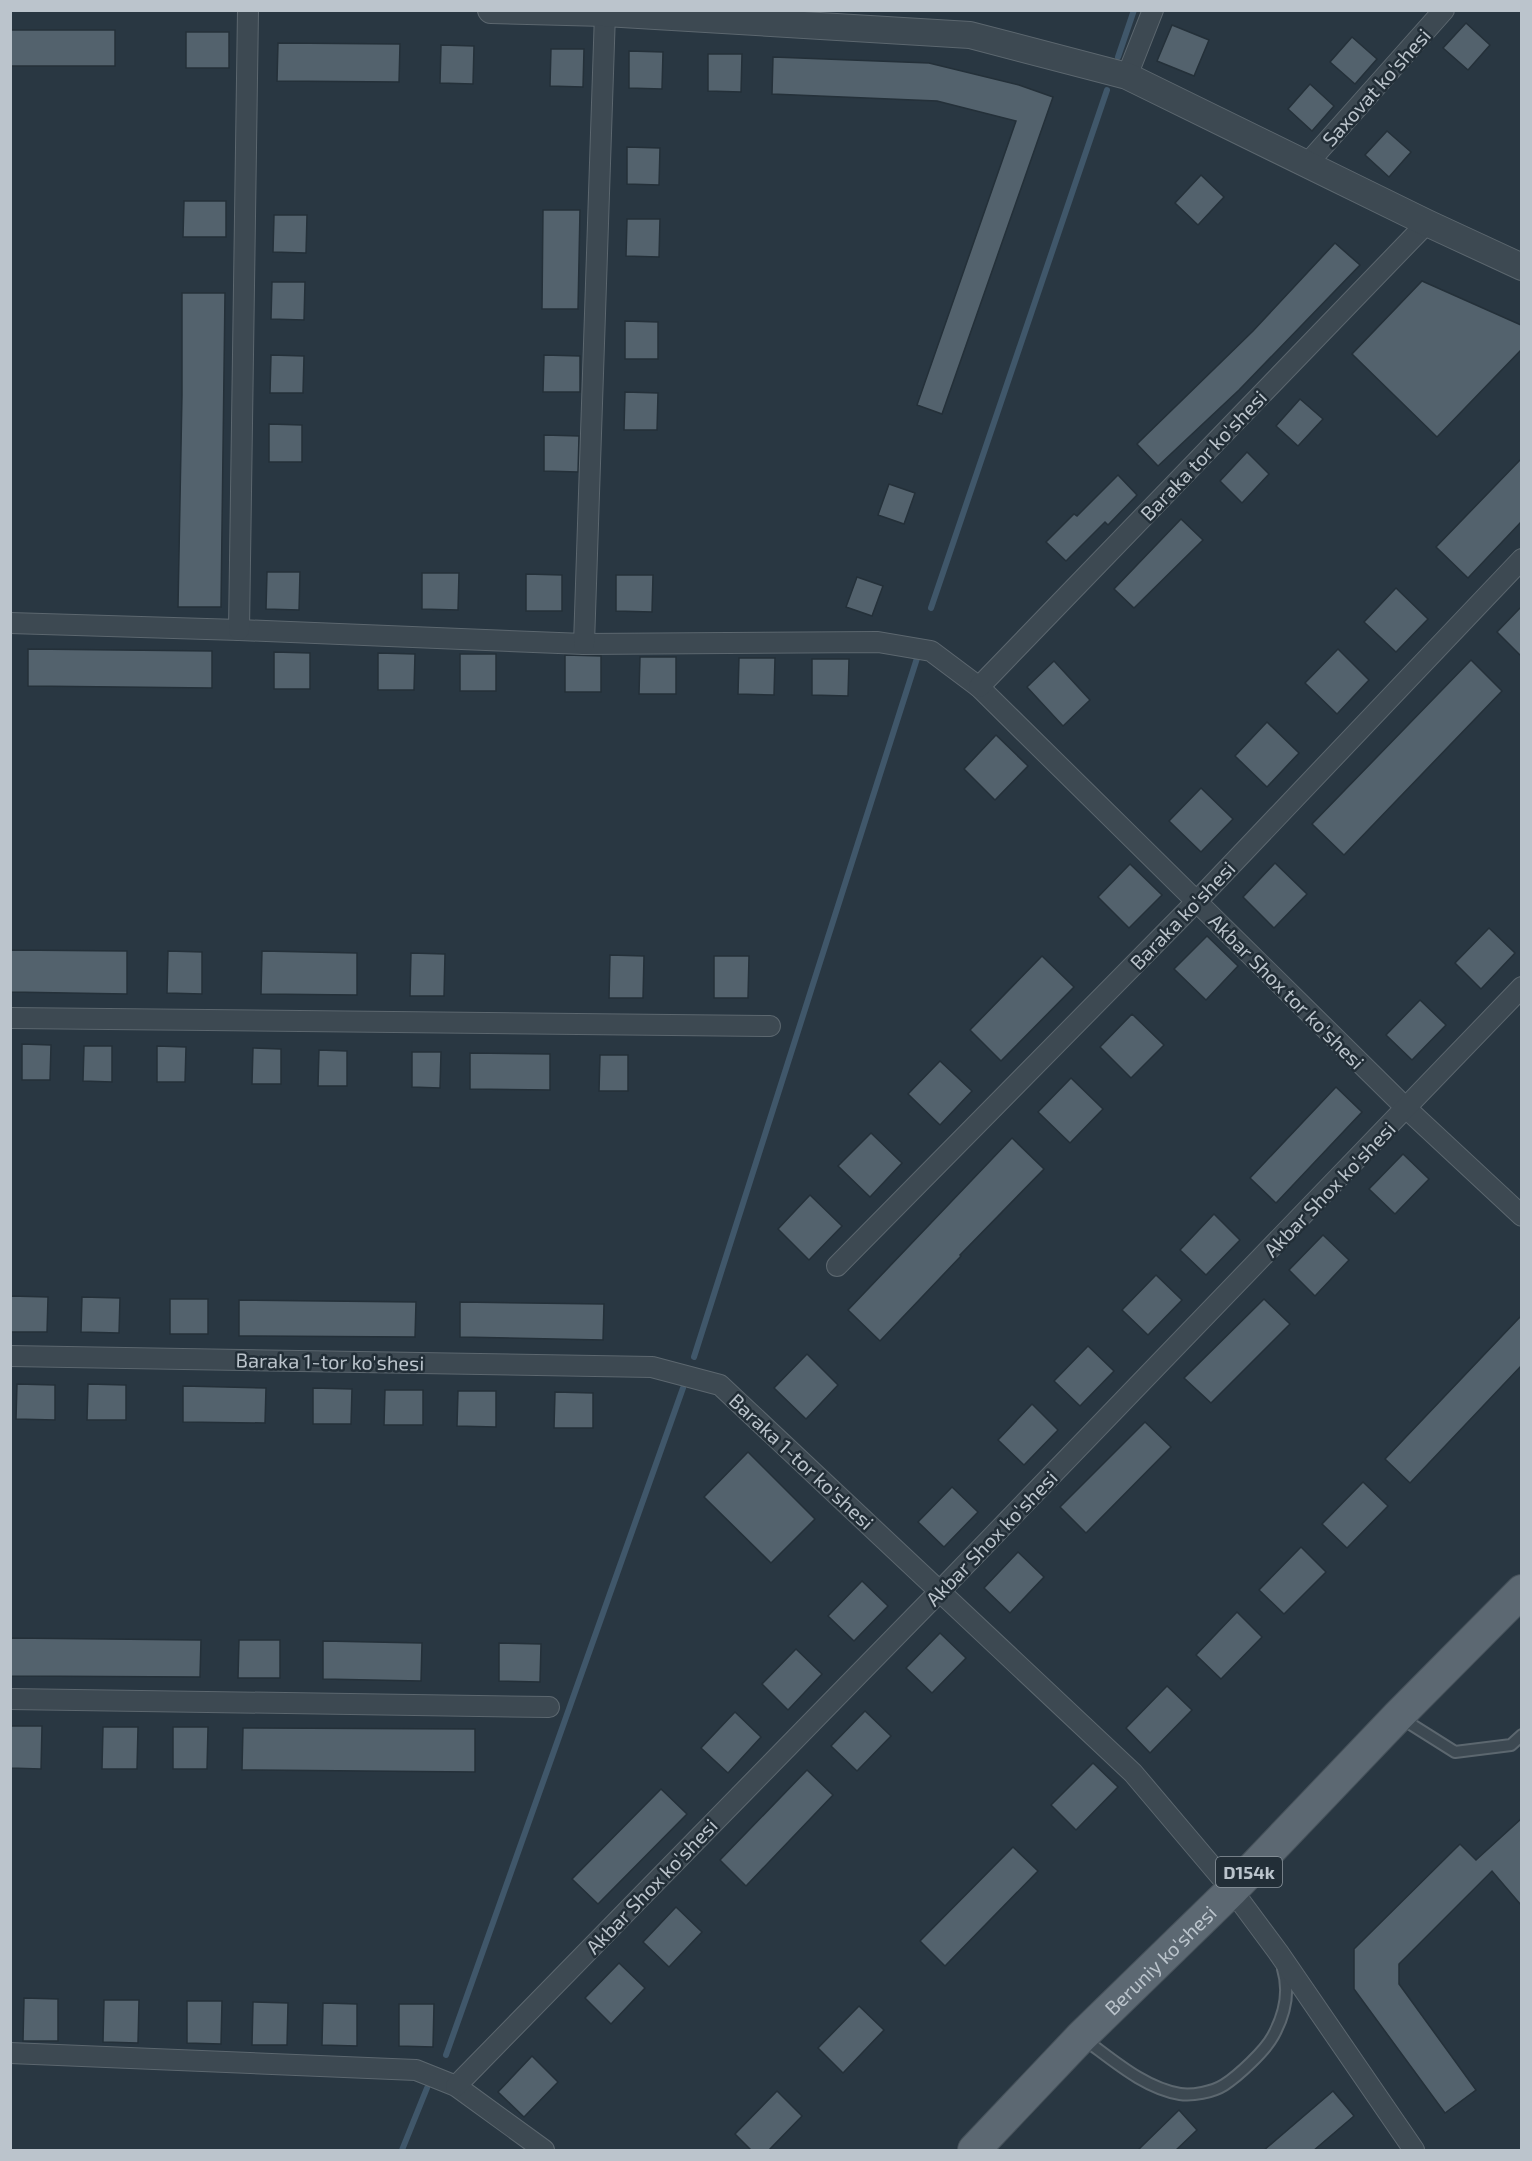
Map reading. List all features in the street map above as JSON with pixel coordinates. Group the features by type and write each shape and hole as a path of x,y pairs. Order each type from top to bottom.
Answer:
{"main road":[{"name":"Beruniy ko'shesi","path":"974,2151 1081,2037 1232,1890 1521,1591"}],"street":[{"path":"239,630 248,10"},
{"path":"491,10 604,13 970,35 1127,76 1521,267"},
{"path":"1127,76 1153,10"},
{"name":"Saxovat ko'shesi","path":"1307,164 1444,10"},
{"path":"584,644 604,13"},
{"name":"Baraka tor ko'shesi","path":"979,687 1427,223"},
{"name":"Baraka ko'shesi","path":"837,1266 1196,902 1521,559"},
{"name":"Akbar Shox tor ko'shesi","path":"10,623 584,644 878,642 931,651 979,687 1406,1108 1521,1216"},
{"name":"Akbar Shox ko'shesi","path":"456,2086 940,1591 1521,987"},
{"path":"10,1018 770,1026"},
{"name":"Baraka 1-tor ko'shesi","path":"10,1356 640,1367 663,1370 720,1385 1133,1773 1232,1890 1278,1952 1414,2151"},
{"path":"10,1699 549,1707"},
{"path":"10,2053 416,2070 456,2086 544,2151"}],"lane":[{"path":"1398,1716 1455,1752 1511,1744 1521,1735"},
{"path":"1081,2037 1137,2077 1166,2091 1182,2095 1195,2094 1223,2086 1272,2038 1284,2010 1286,1979 1278,1952"}],"building":[{"path":"1466,23 1490,45 1468,70 1443,48"},
{"path":"1172,25 1209,40 1194,76 1157,61"},
{"path":"10,30 115,30 115,66 10,66"},
{"path":"186,32 229,32 229,68 186,68"},
{"path":"1352,37 1377,59 1355,84 1330,62"},
{"path":"278,43 400,44 399,82 277,81"},
{"path":"441,45 474,46 473,84 440,83"},
{"path":"551,49 584,49 583,87 550,86"},
{"path":"629,51 663,52 662,89 629,88"},
{"path":"708,54 742,54 741,92 708,91"},
{"path":"773,57 929,63 1019,85 1053,97 942,414 917,405 1016,121 937,101 772,94"},
{"path":"1310,84 1334,106 1312,131 1288,109"},
{"path":"1387,131 1411,152 1389,177 1365,155"},
{"path":"627,147 660,148 659,185 627,184"},
{"path":"1201,175 1224,197 1198,225 1175,203"},
{"path":"184,201 226,201 226,237 183,237"},
{"path":"543,210 580,210 578,309 542,309"},
{"path":"274,215 307,215 306,253 273,252"},
{"path":"627,219 660,219 659,257 626,256"},
{"path":"1335,243 1360,265 1239,390 1158,466 1137,444 1253,331"},
{"path":"1422,281 1521,325 1521,350 1437,437 1352,354"},
{"path":"272,282 305,282 304,320 271,319"},
{"path":"182,293 225,293 221,607 178,607"},
{"path":"625,321 658,322 658,359 625,359"},
{"path":"271,355 304,356 303,393 270,393"},
{"path":"544,355 580,356 580,392 543,392"},
{"path":"625,392 658,393 657,430 624,430"},
{"path":"1300,399 1323,419 1298,446 1276,426"},
{"path":"269,424 302,425 302,462 269,462"},
{"path":"544,435 579,436 578,472 544,471"},
{"path":"1247,452 1269,474 1242,503 1220,481"},
{"path":"1521,459 1521,522 1468,578 1436,547"},
{"path":"1118,475 1137,495 1108,525 1105,522 1066,561 1046,542 1074,514 1077,516"},
{"path":"889,484 915,493 904,524 878,515"},
{"path":"1181,519 1203,540 1134,608 1114,589"},
{"path":"267,572 300,572 299,610 266,609"},
{"path":"422,573 459,573 458,610 422,609"},
{"path":"526,574 562,575 562,611 526,611"},
{"path":"616,575 653,575 652,612 616,611"},
{"path":"857,577 883,586 872,616 846,607"},
{"path":"1396,588 1428,619 1396,652 1364,622"},
{"path":"1521,607 1521,656 1497,632"},
{"path":"28,649 212,651 212,688 28,686"},
{"path":"1338,649 1369,680 1337,714 1305,683"},
{"path":"274,652 310,653 310,689 274,689"},
{"path":"378,653 415,654 414,690 378,690"},
{"path":"460,654 496,654 496,691 460,691"},
{"path":"565,655 601,656 601,692 565,692"},
{"path":"640,657 676,657 676,694 639,694"},
{"path":"739,658 775,658 774,695 738,694"},
{"path":"812,659 849,659 848,696 812,695"},
{"path":"1471,660 1502,691 1344,855 1312,824"},
{"path":"1054,661 1090,700 1063,726 1027,687"},
{"path":"1267,722 1299,753 1267,787 1235,756"},
{"path":"996,735 1028,766 995,800 964,769"},
{"path":"1201,788 1233,819 1201,852 1169,821"},
{"path":"1275,863 1307,894 1274,928 1243,897"},
{"path":"1130,864 1162,895 1129,928 1098,897"},
{"path":"1489,928 1515,953 1481,989 1455,963"},
{"path":"1207,936 1238,966 1206,1000 1174,969"},
{"path":"10,950 127,951 127,994 10,992"},
{"path":"168,951 202,952 202,994 167,993"},
{"path":"262,951 357,953 357,995 261,994"},
{"path":"411,953 445,954 444,996 410,996"},
{"path":"610,955 644,956 643,998 609,998"},
{"path":"714,956 749,956 748,998 714,998"},
{"path":"1042,956 1074,987 1001,1061 970,1030"},
{"path":"1420,1000 1446,1025 1412,1060 1386,1035"},
{"path":"1132,1014 1164,1045 1131,1078 1100,1047"},
{"path":"22,1044 51,1045 50,1080 22,1080"},
{"path":"84,1046 112,1046 112,1082 83,1081"},
{"path":"157,1046 186,1047 185,1082 157,1082"},
{"path":"253,1048 281,1049 281,1084 252,1084"},
{"path":"319,1050 347,1051 347,1086 318,1086"},
{"path":"412,1052 441,1052 440,1088 412,1087"},
{"path":"470,1053 550,1054 550,1090 470,1089"},
{"path":"600,1055 628,1055 628,1091 599,1091"},
{"path":"940,1061 972,1091 940,1125 908,1094"},
{"path":"1071,1078 1103,1109 1070,1143 1038,1112"},
{"path":"1336,1087 1362,1112 1276,1203 1250,1178"},
{"path":"871,1133 902,1163 870,1197 838,1166"},
{"path":"1012,1138 1044,1169 880,1341 848,1310"},
{"path":"1403,1154 1429,1179 1395,1214 1369,1189"},
{"path":"810,1195 842,1226 809,1260 778,1229"},
{"path":"1214,1214 1240,1240 1206,1275 1180,1250"},
{"path":"1323,1235 1349,1260 1315,1296 1289,1270"},
{"path":"1156,1275 1182,1300 1148,1335 1122,1310"},
{"path":"10,1296 48,1297 47,1332 10,1332"},
{"path":"82,1297 120,1298 119,1333 81,1332"},
{"path":"170,1299 208,1299 208,1334 170,1334"},
{"path":"1264,1299 1290,1324 1211,1403 1184,1378"},
{"path":"239,1300 416,1302 415,1337 239,1336"},
{"path":"460,1302 604,1304 603,1340 460,1337"},
{"path":"1521,1316 1521,1366 1410,1483 1385,1459"},
{"path":"1088,1346 1114,1371 1080,1406 1054,1381"},
{"path":"807,1354 838,1385 806,1419 774,1388"},
{"path":"17,1384 55,1385 55,1420 16,1419"},
{"path":"88,1384 126,1385 126,1420 87,1420"},
{"path":"183,1386 266,1388 265,1423 183,1422"},
{"path":"313,1388 352,1389 351,1424 313,1424"},
{"path":"385,1390 423,1390 423,1425 384,1425"},
{"path":"458,1391 496,1391 496,1427 457,1426"},
{"path":"555,1392 593,1393 593,1428 554,1428"},
{"path":"1032,1404 1058,1430 1024,1465 998,1440"},
{"path":"1145,1422 1171,1447 1086,1533 1060,1507"},
{"path":"748,1452 815,1519 771,1563 704,1497"},
{"path":"1363,1482 1388,1506 1347,1548 1322,1524"},
{"path":"952,1487 978,1512 944,1547 918,1522"},
{"path":"1301,1547 1326,1572 1284,1614 1259,1590"},
{"path":"1018,1552 1044,1577 1010,1613 984,1588"},
{"path":"862,1581 888,1606 854,1641 828,1616"},
{"path":"1237,1612 1262,1637 1221,1679 1196,1655"},
{"path":"940,1633 966,1658 932,1693 906,1668"},
{"path":"10,1638 201,1640 200,1677 10,1676"},
{"path":"239,1640 280,1640 280,1678 238,1678"},
{"path":"323,1641 422,1643 421,1681 323,1679"},
{"path":"499,1643 541,1644 540,1682 499,1681"},
{"path":"796,1649 822,1674 788,1710 762,1684"},
{"path":"1167,1686 1192,1710 1150,1753 1126,1728"},
{"path":"865,1711 891,1736 857,1771 831,1746"},
{"path":"735,1712 761,1737 728,1773 701,1748"},
{"path":"10,1726 42,1726 41,1769 10,1768"},
{"path":"103,1727 138,1727 137,1769 102,1769"},
{"path":"173,1727 208,1727 207,1769 173,1769"},
{"path":"243,1728 475,1729 475,1772 242,1770"},
{"path":"1093,1763 1118,1787 1076,1830 1051,1805"},
{"path":"807,1770 833,1795 746,1886 720,1860"},
{"path":"661,1789 687,1814 598,1904 572,1879"},
{"path":"1521,1819 1521,1905 1492,1871 1399,1964 1399,1984 1476,2090 1445,2113 1354,1989 1354,1949 1460,1844 1476,1860"},
{"path":"1013,1847 1038,1871 945,1966 920,1941"},
{"path":"676,1907 702,1932 669,1967 643,1942"},
{"path":"619,1963 645,1988 611,2024 585,1998"},
{"path":"24,1998 58,1999 58,2041 23,2041"},
{"path":"104,2000 139,2000 138,2043 103,2042"},
{"path":"187,2001 222,2001 221,2044 187,2043"},
{"path":"253,2002 288,2003 287,2045 252,2045"},
{"path":"323,2003 357,2004 357,2046 322,2045"},
{"path":"399,2004 434,2004 433,2047 399,2046"},
{"path":"859,2006 884,2030 843,2073 818,2048"},
{"path":"532,2056 558,2082 524,2117 498,2092"},
{"path":"777,2091 802,2116 768,2151 752,2151 735,2134"},
{"path":"1333,2091 1354,2116 1313,2151 1263,2151"},
{"path":"1179,2110 1197,2130 1175,2151 1137,2151"}],"waterway":[{"path":"1118,57 1134,10"},
{"path":"931,608 1107,90"},
{"path":"694,1357 919,652"},
{"path":"446,2055 683,1388"},
{"path":"402,2150 427,2088"}]}
